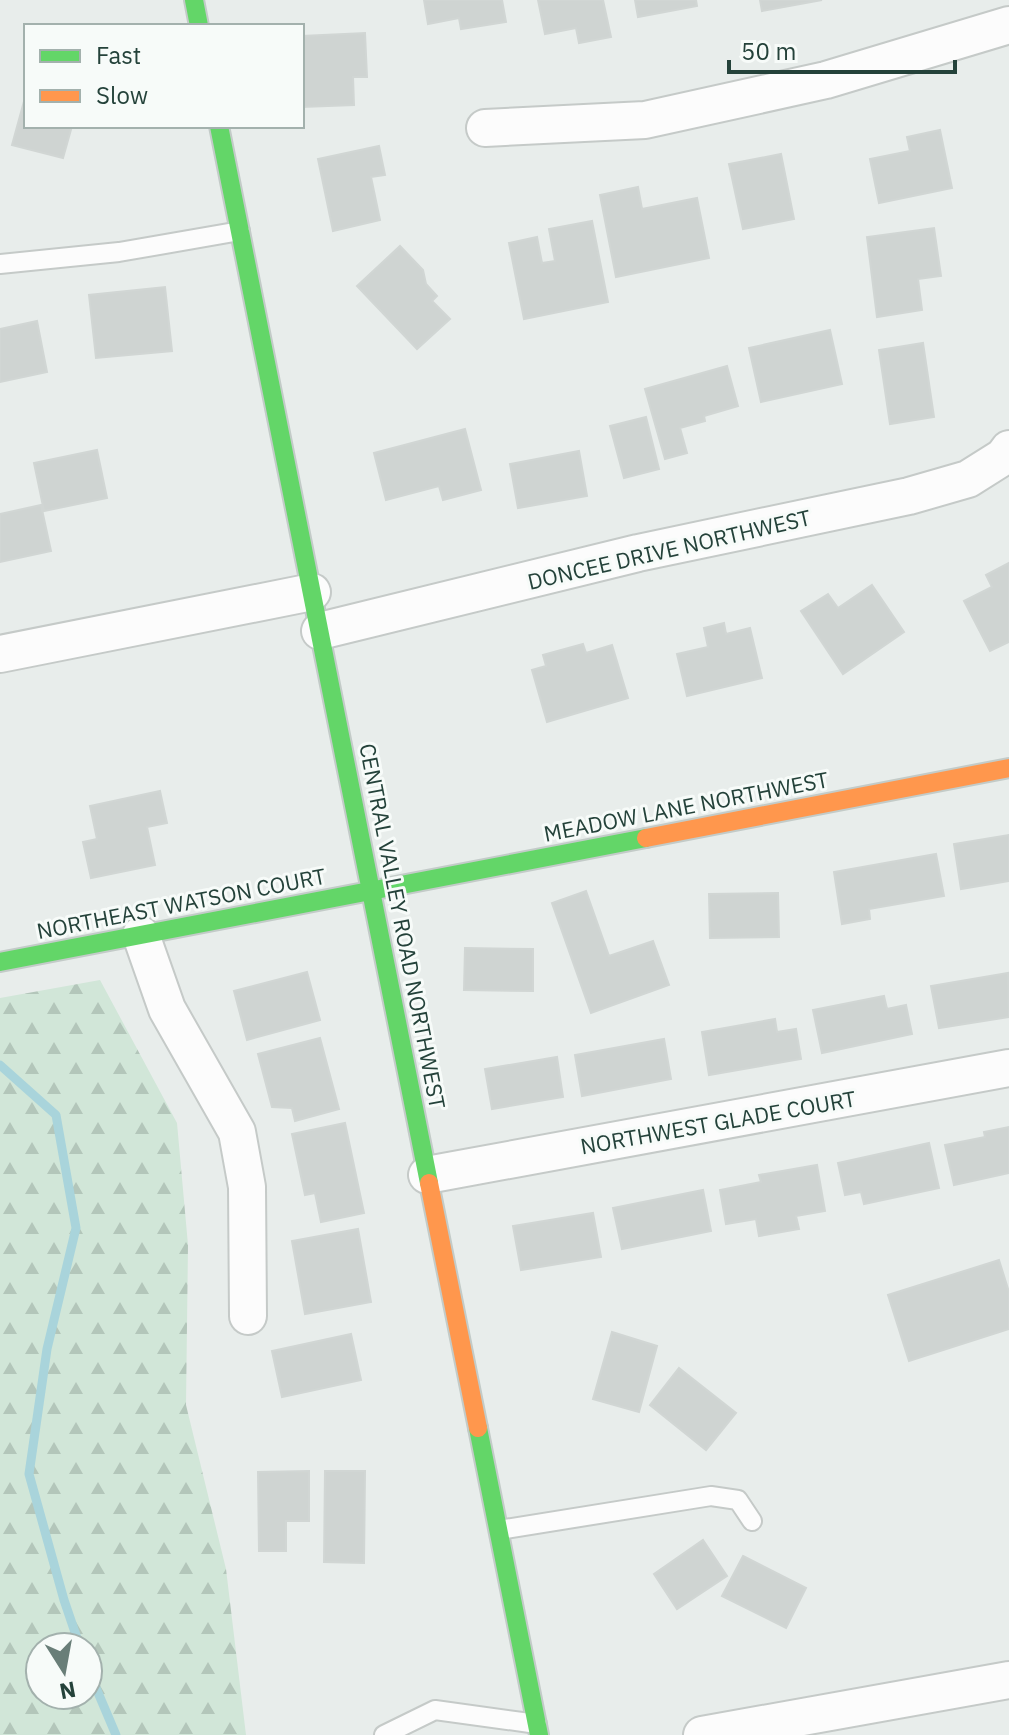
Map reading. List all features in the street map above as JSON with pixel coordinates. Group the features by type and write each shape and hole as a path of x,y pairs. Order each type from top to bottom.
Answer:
{"main road":[{"path":"194,0 199,24"},
{"name":"CENTRAL VALLEY ROAD NORTHWEST","path":"219,128 538,1730"},
{"name":"MEADOW LANE NORTHWEST","path":"372,891 1009,768"},
{"name":"NORTHEAST WATSON COURT","path":"0,962 372,891"}],"street":[{"path":"485,128 645,120 826,80 1009,25"},
{"name":"DONCEE DRIVE NORTHWEST","path":"320,631 638,553 909,496 968,479 1003,457 1009,449"},
{"path":"0,654 312,592"},
{"path":"141,935 167,1009 237,1132 247,1187 248,1316"},
{"name":"NORTHWEST GLADE COURT","path":"427,1175 1009,1068"},
{"path":"702,1735 1009,1680"}],"lane":[{"path":"0,264 119,252 240,231"},
{"path":"499,1530 711,1496 738,1500 752,1521"},
{"path":"384,1735 435,1710 538,1730"}],"green space":[{"path":"100,980 177,1123 188,1245 186,1405 226,1569 246,1735 0,1735 0,998"}],"building":[{"path":"424,0 502,0 506,22 461,29 459,18 428,24"},
{"path":"538,0 603,0 611,37 579,43 576,28 545,34"},
{"path":"635,0 696,0 697,6 638,17"},
{"path":"760,0 822,0 762,11"},
{"path":"365,33 367,77 353,77 354,105 304,107 304,36"},
{"path":"24,101 24,128 71,128 63,158 12,145"},
{"path":"940,130 952,188 879,203 870,159 910,151 907,137"},
{"path":"379,146 385,175 371,177 380,220 333,231 318,159"},
{"path":"781,154 794,219 743,229 729,164"},
{"path":"638,187 642,209 697,198 709,258 616,277 600,195"},
{"path":"592,221 608,302 524,319 509,243 537,237 542,263 555,261 549,229"},
{"path":"934,228 941,276 918,279 922,310 877,317 867,237"},
{"path":"400,246 423,270 426,284 437,296 432,301 450,319 417,349 357,286"},
{"path":"165,287 172,351 96,358 89,295"},
{"path":"37,321 47,372 0,382 0,329"},
{"path":"830,330 842,384 761,402 749,348"},
{"path":"923,343 934,417 890,424 879,350"},
{"path":"727,366 738,406 704,416 705,421 680,428 687,453 665,459 645,389"},
{"path":"646,417 659,469 624,478 610,426"},
{"path":"465,429 481,490 443,500 439,486 386,500 374,453"},
{"path":"97,450 107,498 44,511 34,463"},
{"path":"579,451 587,496 518,508 510,464"},
{"path":"41,505 51,551 0,562 0,514"},
{"path":"1009,563 1009,642 990,651 964,601 992,587 986,575"},
{"path":"872,585 904,632 843,674 801,611 828,594 838,608"},
{"path":"724,623 726,634 750,628 762,678 687,696 677,654 708,647 704,628"},
{"path":"583,644 586,653 612,645 628,698 547,722 532,670 546,666 543,655"},
{"path":"160,791 167,823 147,827 155,865 91,878 83,842 97,839 90,806"},
{"path":"1009,835 1009,881 961,889 954,844"},
{"path":"936,854 944,896 869,909 870,919 842,924 834,872"},
{"path":"586,891 609,956 653,941 669,985 591,1013 552,903"},
{"path":"778,893 779,937 710,938 709,894"},
{"path":"465,948 533,949 533,991 464,990"},
{"path":"307,972 320,1020 247,1040 234,991"},
{"path":"1008,973 1009,1017 939,1028 931,986"},
{"path":"884,996 887,1009 906,1005 912,1034 822,1053 813,1010"},
{"path":"775,1019 777,1032 796,1029 801,1059 709,1075 702,1032"},
{"path":"320,1038 339,1109 295,1121 292,1108 272,1107 258,1054"},
{"path":"664,1039 671,1079 582,1096 575,1055"},
{"path":"557,1057 563,1097 492,1109 485,1069"},
{"path":"345,1123 364,1213 321,1222 315,1193 305,1195 292,1134"},
{"path":"1009,1127 1009,1173 954,1185 945,1145 985,1137 984,1132"},
{"path":"929,1143 939,1188 864,1204 861,1192 845,1195 838,1163"},
{"path":"817,1165 825,1211 796,1216 799,1229 759,1236 756,1219 726,1224 720,1190 761,1182 759,1175"},
{"path":"703,1190 711,1231 622,1249 613,1208"},
{"path":"593,1213 601,1257 521,1270 513,1226"},
{"path":"358,1229 371,1302 305,1314 292,1241"},
{"path":"999,1260 1009,1292 1009,1329 909,1361 888,1295"},
{"path":"612,1332 657,1346 639,1412 593,1399"},
{"path":"351,1334 361,1380 282,1397 272,1351"},
{"path":"679,1368 736,1413 706,1450 650,1405"},
{"path":"309,1471 309,1521 286,1521 286,1551 259,1551 258,1472"},
{"path":"325,1471 365,1471 364,1563 324,1562"},
{"path":"703,1540 727,1576 677,1609 654,1574"},
{"path":"743,1556 806,1588 786,1628 722,1596"}],"waterway":[{"path":"0,1065 56,1115 76,1228 47,1349 29,1474 75,1631"},
{"path":"104,1707 116,1735"}],"traffic: fast":[{"path":"194,0 199,24"},
{"path":"219,128 429,1183"},
{"path":"0,962 646,838"},
{"path":"478,1428 539,1735"}],"traffic: slow":[{"path":"646,838 1009,768"},
{"path":"429,1183 478,1428"}]}
